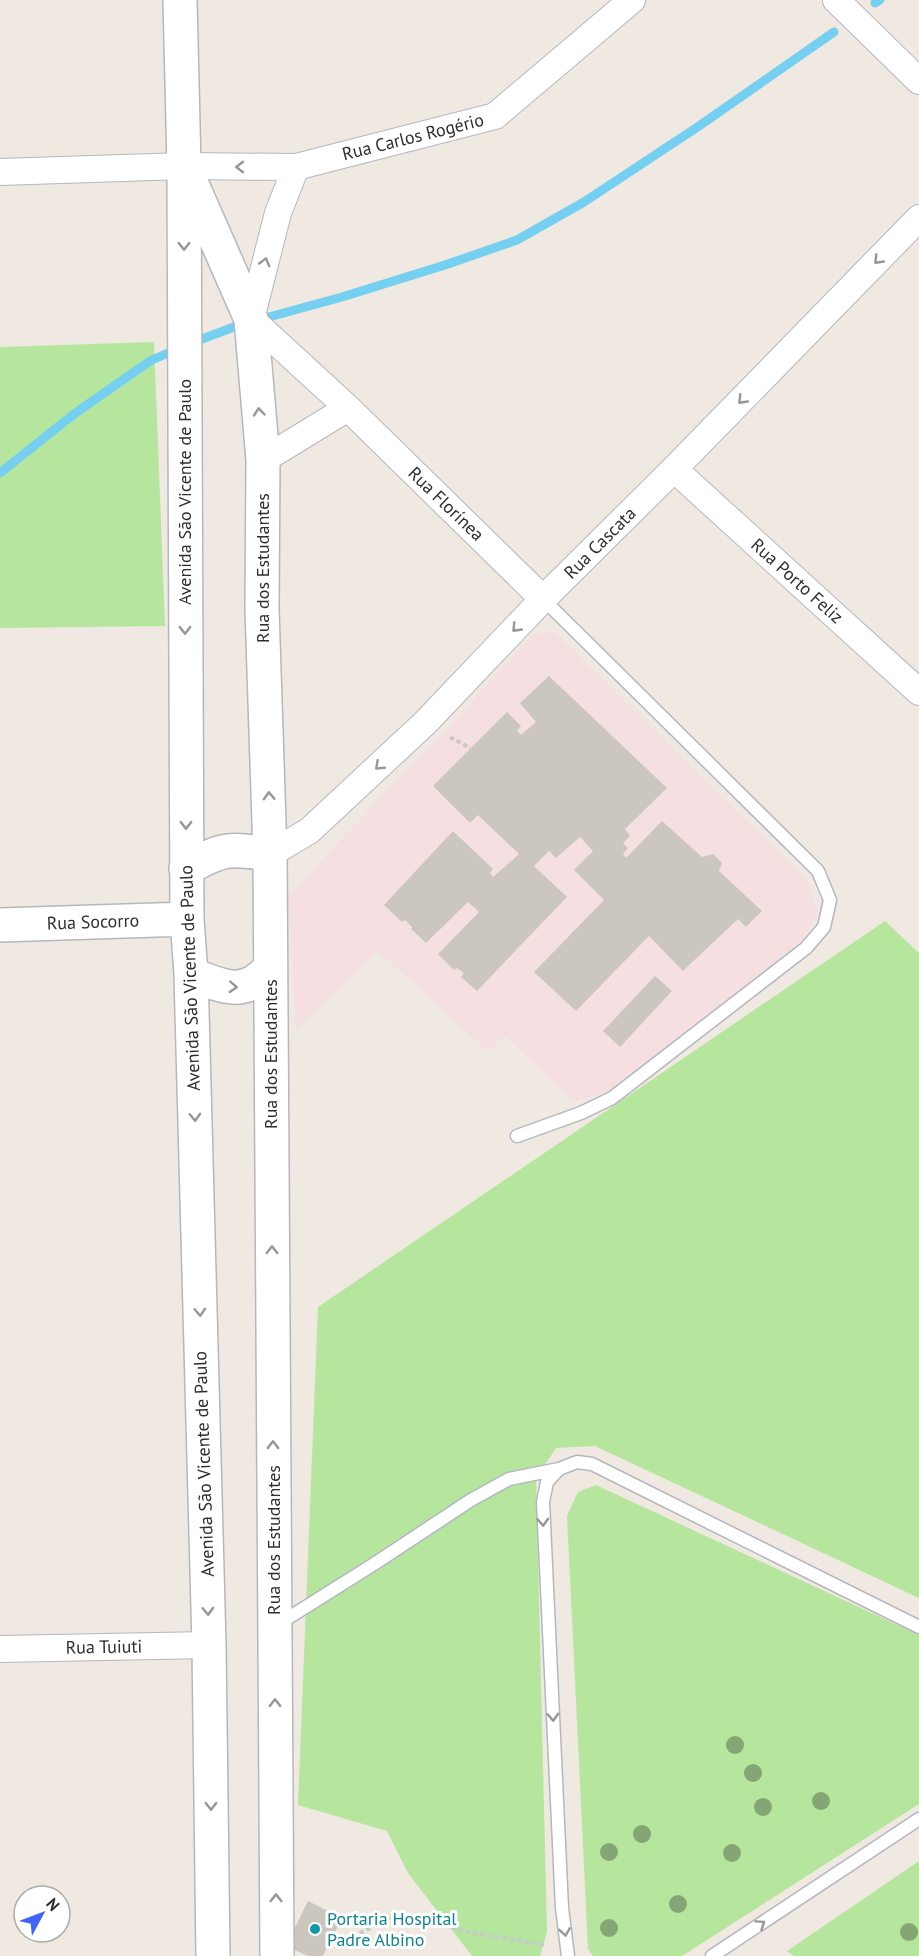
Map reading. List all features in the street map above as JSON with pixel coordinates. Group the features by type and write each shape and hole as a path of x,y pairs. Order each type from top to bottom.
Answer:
{"main road":[{"name":"Avenida São Vicente de Paulo","path":"180,0 184,166 186,869 191,974 209,1645 213,1956"},
{"name":"Rua dos Estudantes","path":"184,166 251,319 263,460 262,609 270,854 277,1945"},
{"path":"186,869 209,855 226,850 270,854"},
{"name":"Rua Socorro","path":"0,926 187,919"},
{"path":"191,974 220,986 246,987 261,978 270,968"}],"street":[{"name":"Rua Carlos Rogério","path":"0,172 184,166 296,167 495,116 632,0"},
{"path":"836,0 919,81"},
{"path":"251,319 278,213 296,167"},
{"name":"Rua Cascata","path":"270,854 320,822 426,722 543,599 674,469 919,218"},
{"name":"Rua Florínea","path":"251,319 348,408 543,599"},
{"path":"263,460 348,408"},
{"name":"Rua Porto Feliz","path":"674,469 914,678"},
{"name":"Rua Tuiuti","path":"0,1649 209,1645"}],"lane":[{"path":"517,1136 581,1113 612,1098 806,948 824,927 830,900 818,871 543,599"},
{"path":"275,1627 480,1494 509,1479 559,1469 577,1462 592,1464 919,1626"},
{"path":"559,1469 547,1482 543,1502 562,1908 568,1952"},
{"path":"719,1955 919,1819"}],"path":[{"path":"277,1945 289,1936 352,1938 396,1915 418,1917 467,1932 568,1952"}],"shaded area":[{"path":"555,632 808,882 818,911 804,939 613,1089 573,1102 505,1036 488,1051 378,951 296,1029 288,895 443,733 533,634","holes":["549,676 666,787 625,829 630,836 623,843 628,848 623,854 626,858 702,857 713,854 722,863 719,871 762,911 746,927 738,919 684,971 649,936 576,1011 534,972 604,900 574,870 593,851 580,837 556,858 549,851 534,866 567,898 477,991 461,977 464,973 457,968 454,970 438,954 479,912 468,902 426,943 405,920 402,922 453,832 493,869 490,873 493,877 519,854 478,815 470,823 434,786 507,712 521,726 517,731 521,735 536,722 521,703","656,976 672,992 620,1046 603,1031"]}],"green space":[{"path":"154,342 165,626 0,628 0,347"},
{"path":"885,921 919,953 919,1598 595,1446 556,1448 536,1478 547,1932 540,1956 472,1956 408,1873 387,1831 298,1805 318,1307"},
{"path":"596,1485 919,1635 919,1804 682,1956 593,1956 588,1949 567,1516 578,1492"},
{"path":"919,1861 919,1956 794,1956 787,1951"}],"building":[{"path":"549,676 667,788 625,829 630,836 623,843 628,848 623,854 626,858 662,821 702,857 713,854 722,863 719,871 762,911 746,927 738,919 683,971 649,936 576,1011 534,972 604,900 574,870 593,851 580,837 556,858 549,851 534,866 567,897 477,991 461,977 464,973 457,968 454,970 438,954 479,912 468,902 426,943 405,920 402,922 384,905 453,831 493,869 490,873 493,877 519,854 478,815 470,823 433,786 507,712 521,726 517,731 521,735 536,722 520,703"},
{"path":"655,976 672,991 620,1047 603,1031"},
{"name":"Portaria Hospital Padre Albino","path":"308,1901 342,1918 323,1956 308,1956 286,1946"}],"waterway":[{"path":"875,3 880,0"},
{"path":"269,317 342,297 517,240 584,202 699,126 834,32"},
{"path":"202,339 234,327"},
{"path":"0,473 74,414 150,361 168,353"}],"place":[{"name":"Portaria Hospital Padre Albino","path":"315,1929"}]}
